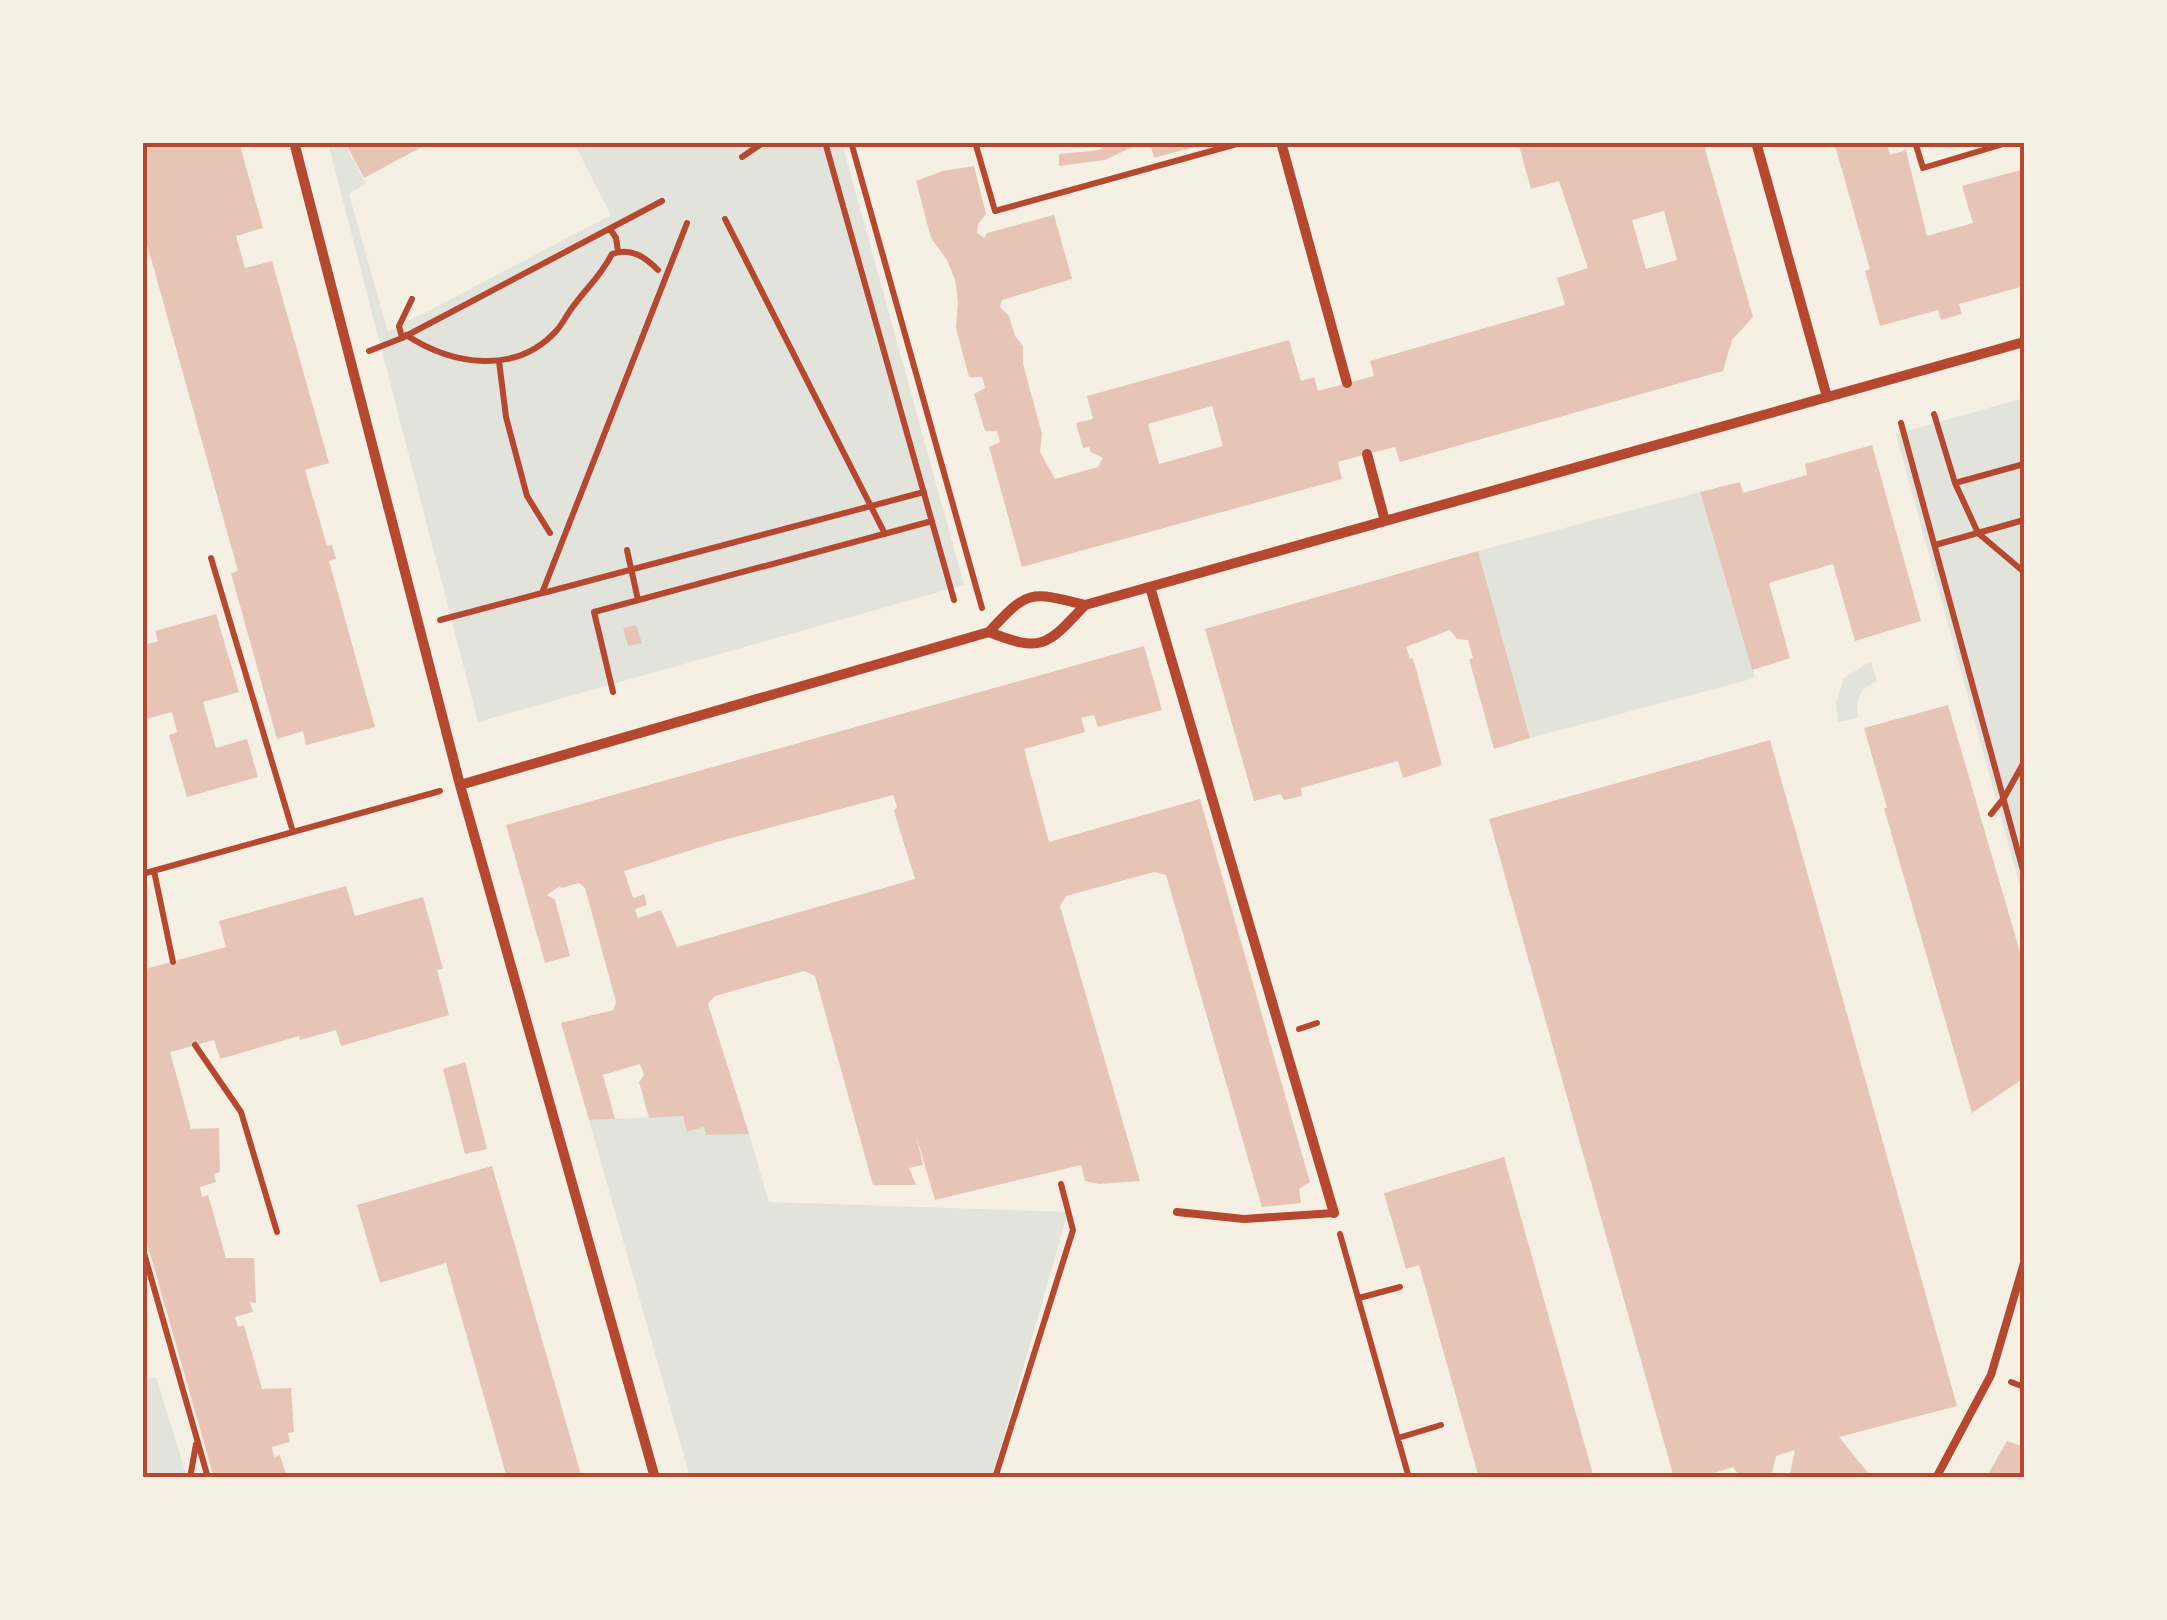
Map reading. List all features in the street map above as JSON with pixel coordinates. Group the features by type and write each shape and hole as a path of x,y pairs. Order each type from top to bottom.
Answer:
{"street":[{"path":"294,142 460,785 655,1478"},
{"path":"1282,142 1348,383"},
{"path":"1756,142 1827,397"},
{"path":"460,785 988,632 1017,601 1042,594 1085,605 2024,342"},
{"path":"1367,454 1385,521"},
{"path":"1150,587 1334,1213"},
{"path":"988,632 1025,646 1041,642 1054,638 1085,605"}],"lane":[{"path":"1177,1212 1244,1219 1334,1213"},
{"path":"1936,1478 1991,1375 2024,1263"}],"path":[{"path":"742,157 764,142"},
{"path":"824,142 954,600"},
{"path":"852,142 988,632"},
{"path":"975,142 995,212 1244,142"},
{"path":"1916,142 1922,168 2010,142"},
{"path":"350,357 404,336 662,202"},
{"path":"725,220 884,534"},
{"path":"542,594 687,223"},
{"path":"610,228 618,252"},
{"path":"412,298 399,326 404,336 444,355 499,361 529,352 556,331 598,281 612,254 632,252 646,258 658,270"},
{"path":"499,361 506,417 527,496 550,534"},
{"path":"1934,414 1955,483 1978,533 2024,572"},
{"path":"1902,423 2024,874"},
{"path":"1955,483 2024,464"},
{"path":"420,626 924,492"},
{"path":"1935,545 2024,520"},
{"path":"613,692 594,612 932,521"},
{"path":"627,550 638,600"},
{"path":"212,558 293,832"},
{"path":"1991,814 2024,762"},
{"path":"142,874 460,785"},
{"path":"154,871 173,962"},
{"path":"195,1045 241,1112 276,1232"},
{"path":"995,1478 1073,1230 1062,1184"},
{"path":"1334,1213 1409,1478"},
{"path":"142,1246 208,1478"},
{"path":"1358,1298 1400,1287"},
{"path":"1398,1438 1441,1425"},
{"path":"190,1478 197,1438"}],"shaded area":[{"path":"328,143 344,143 366,184 349,194 388,332 611,215 574,143 842,143 964,585 478,722"},
{"path":"2024,398 2024,901 1896,434"},
{"path":"1700,492 1755,678 1530,738 1478,551"},
{"path":"1871,661 1877,682 1860,695 1858,718 1838,722 1836,704 1844,678"},
{"path":"683,1116 688,1132 704,1127 707,1135 749,1134 769,1202 1068,1212 992,1477 690,1477 589,1120"},
{"path":"156,1377 187,1477 143,1478 143,1381"}],"building":[{"path":"142,142 239,142 263,228 236,236 245,268 272,261 329,463 305,470 327,546 332,545 336,559 329,561 375,727 306,745 303,731 277,739 231,573 238,571 142,226"},
{"path":"345,142 431,142 364,178"},
{"path":"1100,142 1143,142 1105,160 1059,166 1059,154 1102,149"},
{"path":"1150,142 1204,142 1204,144 1154,158"},
{"path":"1518,142 1703,142 1753,317 1732,340 1723,371 1400,462 1395,447 1338,462 1342,479 1022,567 989,447 1000,442 997,431 985,431 974,394 985,388 982,377 969,377 956,328 955,280 931,238 916,181 974,166 986,214 977,233 984,238 987,233 1054,215 1072,279 1002,300 1000,307 1009,316 1015,336 1023,346 1023,364 1042,434 1040,452 1055,479 1098,467 1103,458 1089,447 1083,448 1076,423 1093,419 1087,396 1289,340 1301,381 1314,377 1318,391 1374,376 1370,361 1565,305 1557,278 1588,268 1559,181 1531,189","holes":["1664,211 1677,260 1646,269 1632,220","1212,406 1223,446 1159,464 1148,424"]},
{"path":"1834,142 1886,142 1890,155 1906,150 1927,236 1973,223 1962,186 2024,169 2024,286 1959,304 1962,314 1941,320 1938,310 1880,326 1865,271 1870,269"},
{"path":"1872,445 1921,621 1855,641 1833,564 1769,583 1790,658 1752,670 1700,492 1740,482 1743,493 1807,475 1805,464"},
{"path":"1478,551 1530,738 1494,749 1469,659 1473,658 1468,640 1457,639 1450,630 1406,647 1410,659 1413,658 1442,765 1403,778 1398,761 1301,788 1302,796 1284,800 1281,794 1254,801 1205,629"},
{"path":"216,614 239,692 203,702 216,748 247,739 258,777 187,797 169,735 177,732 172,712 142,720 142,646 158,641 155,631"},
{"path":"636,625 642,643 628,646 623,628"},
{"path":"1144,646 1162,710 1098,727 1094,715 1081,718 1085,732 1024,749 1049,842 1200,799 1310,1182 1299,1189 1301,1203 1262,1207 1166,875 1154,872 1066,896 1060,906 1140,1181 1085,1181 1081,1165 935,1200 916,1135 923,1165 909,1168 916,1185 873,1185 815,976 804,971 715,996 708,1004 749,1134 706,1135 704,1127 687,1132 683,1116 649,1118 639,1082 644,1075 640,1064 603,1075 615,1119 589,1120 561,1023 613,1010 616,1002 585,888 579,883 560,886 547,895 555,900 570,956 545,963 506,825","holes":["893,795 897,807 894,811 915,879 677,947 661,910 638,918 635,909 647,905 644,894 633,898 624,871"]},
{"path":"1948,705 2024,966 2024,1078 1972,1113 1864,728"},
{"path":"1770,740 1957,1406 1839,1437 1869,1474 1864,1478 1789,1478 1795,1450 1776,1456 1771,1478 1741,1478 1733,1467 1698,1478 1674,1478 1489,819"},
{"path":"346,886 355,916 423,897 443,969 437,970 449,1015 341,1046 336,1030 300,1040 299,1036 220,1059 214,1040 170,1052 191,1129 219,1128 220,1172 214,1174 216,1182 200,1187 202,1197 208,1195 226,1258 254,1258 256,1303 250,1302 253,1312 235,1317 238,1327 244,1325 262,1389 291,1388 294,1432 288,1433 290,1442 272,1447 274,1457 280,1455 287,1478 214,1478 142,1225 142,970 226,947 219,921"},
{"path":"465,1062 487,1149 465,1154 443,1069"},
{"path":"1504,1157 1594,1478 1479,1478 1419,1265 1406,1269 1384,1193"},
{"path":"492,1166 582,1478 507,1478 446,1263 380,1283 357,1205"},
{"path":"2007,1441 2024,1447 2024,1478 1986,1478"}]}
